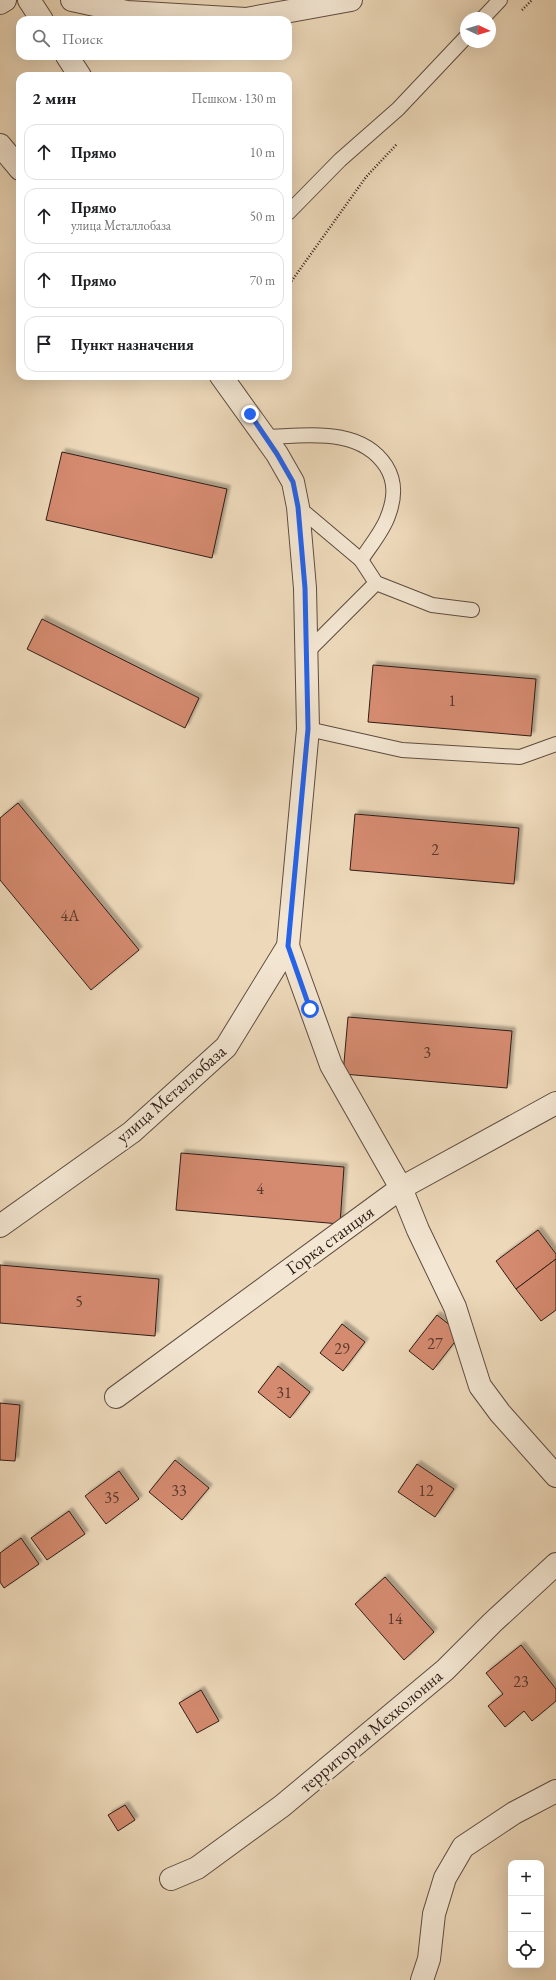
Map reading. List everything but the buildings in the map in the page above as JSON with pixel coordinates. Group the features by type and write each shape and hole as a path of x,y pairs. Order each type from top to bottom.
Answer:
{"street":[{"path":"0,3 5,0"},
{"path":"29,0 39,16"},
{"path":"72,0 127,12 195,16"},
{"path":"263,16 351,0"},
{"path":"70,60 77,72"},
{"path":"0,145 16,164"},
{"name":"улица Металлобаза","path":"0,1226 132,1132 226,1047 288,946 308,729 305,588 298,507 293,482 265,436 224,380"},
{"path":"288,946 331,1065 401,1188 418,1230 455,1307 480,1386 500,1414 556,1476"},
{"name":"Горка станция","path":"116,1397 401,1188 556,1103"},
{"name":"территория Мехколонна","path":"171,1879 197,1868 282,1806 445,1670 492,1622 556,1564"},
{"path":"422,1980 429,1959 434,1914 445,1878 464,1847 514,1813 556,1792"}],"lane":[{"path":"489,12 500,0"},
{"path":"292,209 340,160 398,109 460,42"},
{"path":"265,436 329,436 355,440 382,459 394,484 392,502 388,518 361,560"},
{"path":"298,507 361,560 376,583 432,605 472,610"},
{"path":"307,652 376,583"},
{"path":"308,729 402,750 520,757 556,744"}],"path":[{"path":"517,15 532,0"},
{"path":"292,280 366,177 398,143"}],"route":[{"path":"250,414 277,454 293,482 298,507 305,588 308,729 288,946 310,1009"}]}
